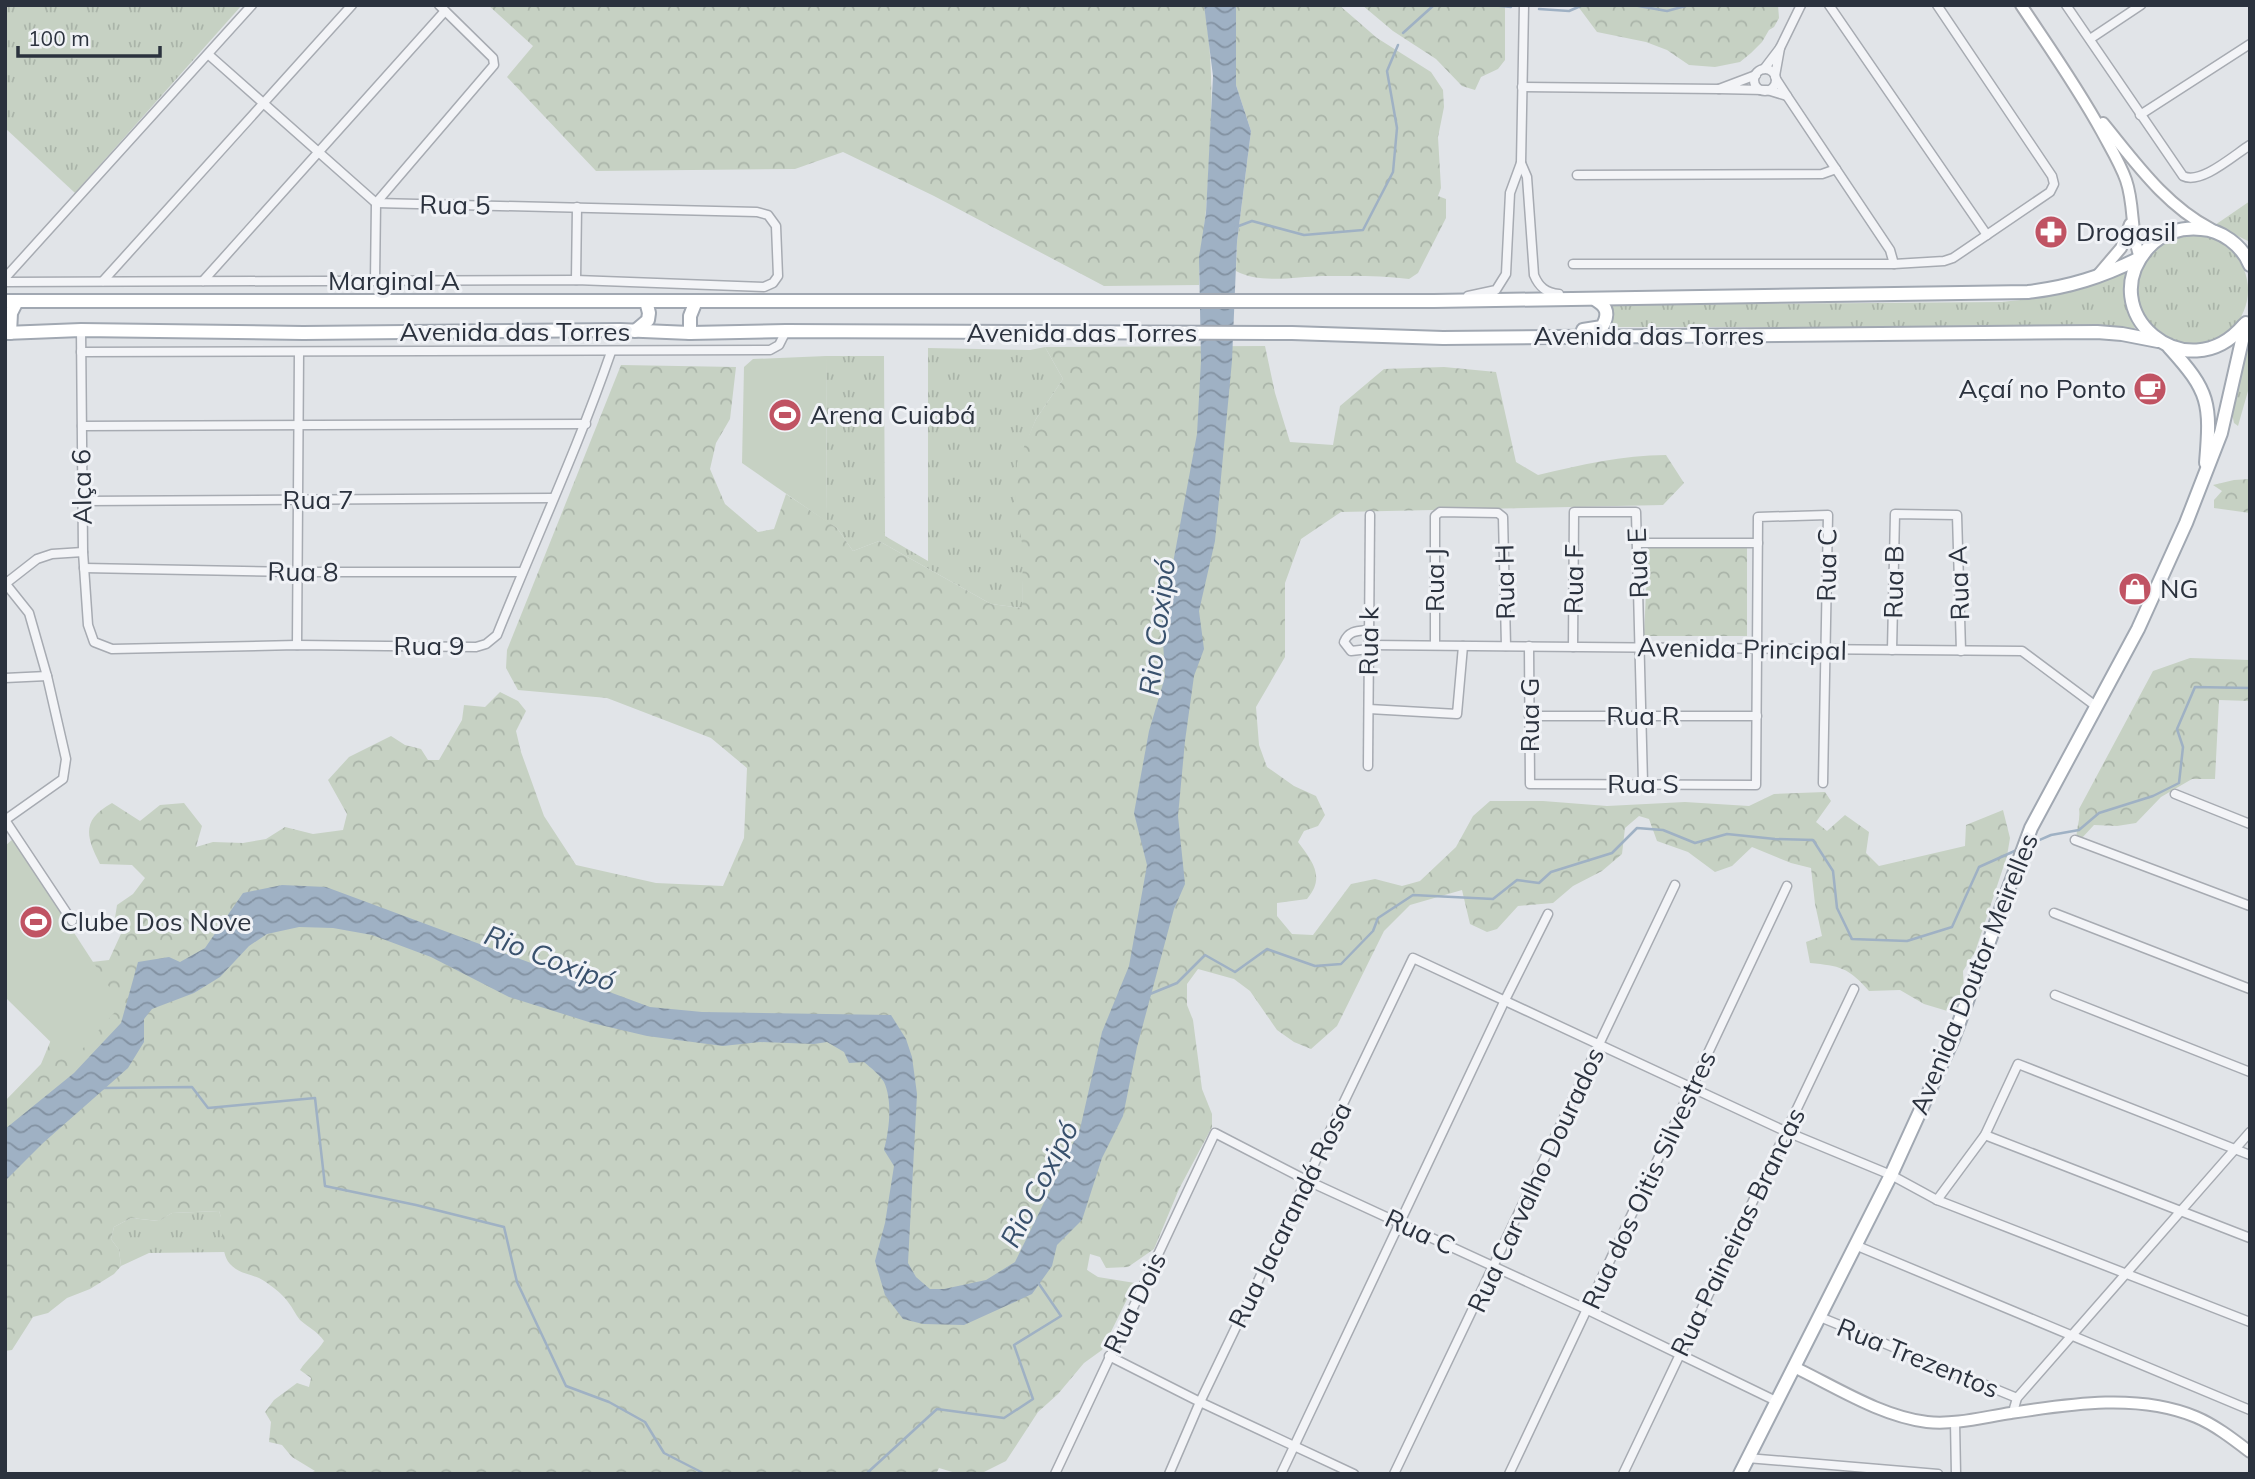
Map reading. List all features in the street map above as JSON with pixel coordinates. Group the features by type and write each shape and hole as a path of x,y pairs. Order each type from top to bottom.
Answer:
{"main road":[{"name":"Avenida das Torres","path":"11,301 1296,302 2028,292 2063,288 2094,279 2140,258 2155,241 2176,230 2199,229 2221,234"},
{"path":"2221,234 2236,245 2250,265"},
{"name":"Avenida Doutor Meirelles","path":"2140,258 2131,288 2132,303 2138,318 2146,331 2163,344 2200,384 2208,404 2205,474"},
{"path":"1443,338 1504,330 1590,330 1602,327 1606,319 1607,310 1596,300"},
{"path":"8,333 11,301"},
{"path":"635,331 648,320 646,301"},
{"path":"690,333 690,316 696,301"},
{"name":"Avenida das Torres","path":"8,333 81,330 303,333 786,331 1292,333 1443,338 2097,332 2122,334 2186,352 2203,351 2227,341 2248,319"},
{"name":"Avenida Doutor Meirelles","path":"1740,1474 1891,1175 1953,1039 2031,828 2138,629 2186,523 2221,433 2248,319"}],"street":[{"path":"5,280 253,5"},
{"path":"103,281 352,5"},
{"path":"1434,301 1489,293 1496,290 1505,278 1510,193 1521,163 1524,5"},
{"path":"1719,89 1756,75 1764,69 1780,48 1801,5"},
{"path":"1829,5 1987,235"},
{"path":"1573,264 1894,264 1944,261 1953,258 2050,192 2054,184 2052,176 1937,5"},
{"path":"2021,5 2086,102 2145,174 2168,199 2195,221 2221,234"},
{"path":"2066,5 2183,176 2188,179 2203,176 2250,145"},
{"path":"2090,39 2141,5"},
{"path":"203,281 442,8 493,58 494,65 376,203 375,281"},
{"path":"2140,115 2250,44"},
{"path":"1522,86 1766,90 1774,86 1780,48"},
{"path":"209,55 376,203"},
{"path":"1764,69 1771,71 1776,77 1890,250 1894,264"},
{"path":"1756,75 1756,85 1787,96"},
{"path":"2086,102 2126,180 2135,244 2140,258"},
{"path":"1521,163 1527,177 1531,259 1538,284 1550,294 1580,295 1596,300"},
{"path":"1577,175 1822,174 1836,169"},
{"name":"Rua 5","path":"376,203 757,212 768,215 776,226 778,276"},
{"path":"576,280 577,207"},
{"path":"2094,279 2121,248 2131,221"},
{"path":"2236,245 2250,249"},
{"name":"Marginal A","path":"5,280 576,280 764,287 773,283 778,276"},
{"name":"Alça 6","path":"81,330 83,552 88,625 94,642"},
{"path":"81,352 770,350 779,345 786,331"},
{"path":"296,645 299,352"},
{"name":"Rua 9","path":"94,642 112,649 296,645 476,647 486,644 498,635 586,424 611,352"},
{"path":"82,426 586,424"},
{"name":"Rua 7","path":"83,501 553,498"},
{"name":"Rua H","path":"1436,516 1440,512 1498,513 1503,517 1506,646"},
{"name":"Rua F","path":"1573,647 1574,512 1636,512"},
{"name":"Rua E","path":"1636,512 1643,783"},
{"name":"Rua B","path":"1892,650 1895,514 1957,515"},
{"name":"Rua k","path":"1368,766 1370,515"},
{"name":"Rua C","path":"1758,543 1758,517 1828,515 1823,783"},
{"name":"Rua A","path":"1957,515 1961,651"},
{"name":"Rua J","path":"1435,645 1436,516"},
{"path":"1637,543 1758,543 1756,716"},
{"path":"72,921 5,820 63,779 66,759 29,613 6,584 37,559 52,554 83,552"},
{"name":"Rua 8","path":"84,568 522,572"},
{"path":"1369,630 1352,632 1344,642 1351,651 1369,647"},
{"name":"Avenida Principal","path":"1369,647 1435,645 2022,652 2097,707"},
{"path":"1368,709 1457,713 1463,646"},
{"name":"Rua G","path":"1529,646 1530,784"},
{"path":"5,678 47,676"},
{"name":"Rua R","path":"1530,716 1756,716"},
{"name":"Rua S","path":"1530,784 1756,785 1756,716"},
{"path":"2175,794 2250,824"},
{"path":"2075,840 2250,906"},
{"name":"Rua Carvalho Dourados","path":"1394,1474 1675,884"},
{"name":"Rua dos Oitis Silvestres","path":"1509,1474 1787,886"},
{"path":"2054,913 2250,989"},
{"path":"1281,1474 1548,914"},
{"name":"Rua Jacarandá Rosa","path":"1169,1474 1200,1402 1413,958 1505,1000"},
{"name":"Rua Paineiras Brancas","path":"1623,1474 1854,989"},
{"path":"2055,995 2250,1072"},
{"path":"1505,1000 1787,1132 1891,1175 1937,1200 2250,1322"},
{"path":"1937,1200 1985,1135 2018,1064 2250,1155"},
{"path":"2013,1412 2017,1398 2250,1132"},
{"name":"Rua C","path":"1215,1133 1306,1180 1588,1310 1776,1401"},
{"name":"Rua Dois","path":"1055,1474 1215,1133"},
{"path":"1985,1135 2250,1238"},
{"path":"1855,1245 2250,1410"},
{"name":"Rua Trezentos","path":"1820,1317 2017,1398"},
{"path":"1110,1356 1200,1402 1354,1474"},
{"path":"1794,1367 1898,1417 1929,1422 1955,1422 2013,1412 2101,1403 2158,1406 2196,1417 2250,1452"},
{"path":"1955,1422 1956,1474"},
{"path":"1747,1458 1938,1474"}],"green space":[{"path":"5,5 242,5 75,193 5,128"},
{"path":"488,5 1204,5 1210,56 1211,133 1199,285 1104,286 934,196 843,152 795,169 596,171 507,77 533,46"},
{"path":"1236,5 1339,5 1377,38 1431,72 1443,90 1444,107 1438,137 1441,188 1438,196 1446,199 1446,218 1418,273 1409,279 1322,276 1267,279 1236,271 1251,131 1236,85"},
{"path":"1362,5 1505,5 1505,60 1498,69 1481,77 1475,90 1462,86 1436,59 1393,31"},
{"path":"1577,5 1778,5 1779,18 1762,42 1740,62 1715,67 1689,65 1667,50 1646,42 1597,32"},
{"path":"2250,201 2250,242 2215,225"},
{"path":"2193,235 2214,239 2232,251 2244,269 2248,290 2244,311 2232,329 2214,341 2193,345 2172,341 2154,329 2142,311 2138,290 2142,269 2154,251 2172,239"},
{"path":"2126,269 2127,298 2135,329 1607,327 1613,312 1612,305 2002,302 2066,292"},
{"path":"2250,344 2250,384 2238,426 2234,423 2232,414 2243,360"},
{"path":"1265,346 1275,393 1290,442 1333,445 1340,406 1384,369 1444,367 1496,372 1516,462 1538,475 1618,459 1666,455 1684,483 1663,505 1341,512 1301,539 1285,583 1285,657 1256,707 1259,745 1267,767 1294,786 1316,796 1325,815 1318,826 1304,831 1298,842 1315,869 1316,883 1313,891 1307,899 1277,903 1277,916 1292,934 1313,935 1351,884 1375,879 1402,886 1420,881 1456,847 1473,816 1490,801 1543,801 1607,806 1685,802 1749,806 1774,794 1825,792 1831,801 1816,822 1827,831 1845,815 1869,832 1866,853 1879,866 1965,846 1966,825 2003,810 2010,838 2007,856 1975,952 1963,971 1964,991 1954,1013 1924,1004 1900,990 1869,991 1843,969 1810,963 1806,942 1822,936 1811,868 1752,847 1732,866 1715,872 1688,852 1657,841 1649,819 1639,816 1625,828 1622,854 1602,871 1573,886 1553,903 1518,906 1497,929 1487,932 1470,924 1462,890 1410,905 1384,931 1337,1026 1311,1049 1294,1042 1277,1030 1250,991 1234,979 1198,969 1187,984 1187,1005 1193,1020 1202,1089 1212,1114 1212,1127 1179,1189 1154,1249 1128,1267 1106,1268 1100,1257 1090,1254 1087,1270 1098,1277 1135,1283 1102,1350 1084,1363 1058,1394 1038,1412 1006,1461 980,1474 959,1474 939,1468 936,1474 308,1474 315,1471 292,1457 282,1445 269,1442 271,1422 265,1412 274,1400 297,1383 309,1387 311,1378 300,1370 324,1341 300,1320 275,1288 230,1264 224,1252 219,1211 172,1213 159,1221 131,1218 114,1227 111,1239 119,1250 121,1266 114,1274 90,1289 67,1298 48,1313 33,1317 12,1350 5,1351 5,1101 41,1064 83,963 109,960 125,925 115,918 117,905 133,894 145,878 132,865 100,864 89,837 89,830 95,816 102,809 112,803 140,821 160,805 184,803 202,826 196,847 213,842 243,843 266,839 285,827 313,834 343,830 347,814 328,780 349,757 391,736 405,745 421,749 428,760 439,760 462,720 464,705 485,707 500,692 518,701 526,711 516,731 521,752 544,816 576,865 656,883 723,886 744,838 747,768 711,738 607,698 518,690 506,668 507,650 621,365 736,367 730,419 716,443 710,469 725,504 758,532 774,529 786,494 837,528 853,551 879,541 991,604 1022,608 1023,549 1015,503 1017,463 1036,419 1063,379 1045,347"},
{"path":"1045,347 1063,379 1036,419 1028,439 1022,608 991,604 879,541 853,551 837,528 827,522 826,356 884,356 885,536 928,561 928,348 1030,350"},
{"name":"Arena Cuiabá","path":"826,356 827,522 742,463 744,367 753,359"},
{"path":"2250,479 2250,513 2214,508 2214,500 2222,491 2213,485"},
{"path":"1747,545 1747,636 1644,636 1648,548"},
{"path":"2190,658 2250,660 2250,701 2219,700 2215,779 2192,779 2161,797 2136,823 2094,825 2081,839 2077,839 2079,809 2153,671"},
{"name":"Clube Dos Nove","path":"13,839 121,1005 71,1062 5,997 5,846"},
{"path":"219,1211 223,1223 225,1252 149,1253 121,1266 119,1250 111,1239 114,1227 131,1218 158,1221 172,1213"}],"water":[{"name":"Rio Coxipó","path":"1204,5 1236,5 1236,85 1251,131 1237,242 1232,361 1215,541 1199,611 1204,649 1194,676 1178,816 1185,884 1174,909 1137,1047 1123,1116 1102,1158 1082,1220 1057,1245 1052,1266 1032,1294 964,1325 923,1324 903,1319 885,1295 875,1261 885,1223 894,1166 884,1150 889,1116 887,1090 880,1077 864,1062 849,1063 844,1052 827,1042 760,1042 723,1046 647,1036 592,1023 509,997 431,957 372,935 333,928 299,927 267,934 249,946 220,977 194,993 152,1009 144,1019 144,1042 128,1068 43,1143 5,1181 5,1129 74,1073 121,1023 138,962 169,957 180,962 205,948 243,893 282,885 326,887 650,1007 702,1012 891,1015 906,1039 912,1057 917,1094 908,1263 916,1277 930,1289 944,1289 986,1280 1015,1262 1080,1129 1102,1032 1129,966 1147,865 1134,813 1149,731 1165,677 1162,622 1197,434 1201,361 1199,257 1206,213 1213,76"}],"waterway":[{"path":"1403,33 1434,5"},
{"path":"1491,5 1511,7"},
{"path":"1539,9 1569,11 1583,5"},
{"path":"1633,5 1667,11 1689,5"},
{"path":"1236,227 1252,221 1304,235 1363,230 1393,172 1397,128 1387,71 1398,45"},
{"path":"2028,845 2051,835 2079,830 2099,813 2153,796 2179,783 2183,747 2177,729 2195,687 2250,688"},
{"path":"1150,994 1177,983 1205,955 1235,972 1267,949 1315,966 1341,964 1373,931 1378,918 1413,895 1493,899 1517,880 1539,883 1551,872 1612,853 1637,828 1663,830 1695,843 1727,834 1813,840 1833,871 1837,908 1852,939 1907,941 1952,927 1979,867 2019,849"},
{"path":"103,1088 192,1087 208,1108 315,1098 325,1186 504,1227 517,1282 566,1386 609,1402 645,1422 664,1453 705,1474"},
{"path":"866,1474 937,1409 1004,1418 1033,1399 1014,1345 1061,1316 1037,1281"}],"place":[{"name":"Drogasil","path":"2051,232"},
{"name":"Açaí no Ponto","path":"2150,389"},
{"name":"Arena Cuiabá","path":"785,415"},
{"name":"NG","path":"2135,589"},
{"name":"Clube Dos Nove","path":"36,922"}]}
